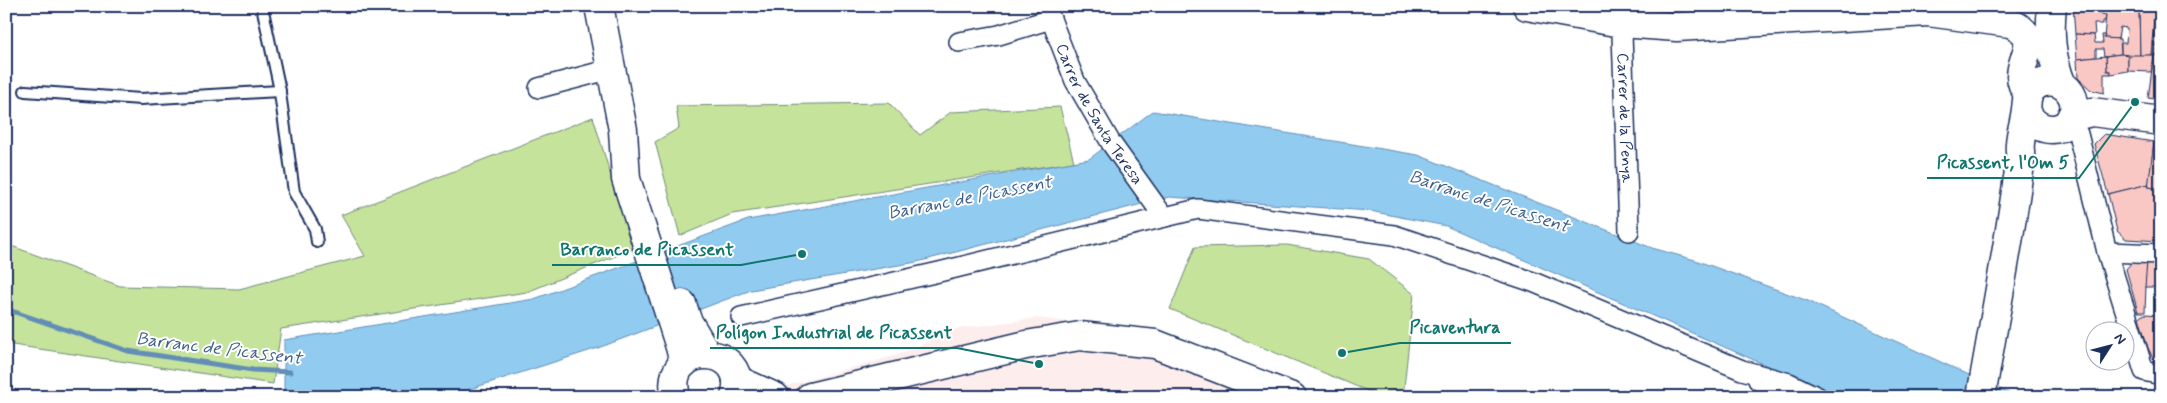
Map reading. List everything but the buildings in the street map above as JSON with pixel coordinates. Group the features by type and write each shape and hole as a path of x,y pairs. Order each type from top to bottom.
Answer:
{"street":[{"path":"599,6 623,130 635,178 659,234 681,323 695,359"},
{"path":"1527,6 1621,14 1677,27 1776,13 1937,10 2010,23 2022,28 2027,33 2029,41 2021,76 2022,87 2057,101 2161,121"},
{"path":"2052,6 2050,46 2057,101 2078,134 2107,252 2152,373"},
{"path":"959,42 999,35 1049,13"},
{"name":"Carrer de Santa Teresa","path":"1049,13 1076,81 1111,143 1164,217"},
{"name":"Carrer de la Penya","path":"1621,14 1629,231"},
{"path":"539,88 611,69"},
{"path":"1981,397 2014,210 2020,146 2057,101"},
{"path":"741,316 939,272 1198,209 1394,235 1533,282 1742,370 1789,383 1818,397"},
{"path":"2107,252 2161,254"},
{"path":"810,397 1017,347 1080,336 1155,344 1292,397"},
{"path":"672,394 676,374 695,359 719,356 728,363 736,388 775,397"},
{"path":"1742,370 1784,397"}],"lane":[{"path":"262,6 280,91 294,192 315,229 317,242"},
{"path":"25,91 141,99 280,91"}],"shaded area":[{"path":"1036,318 1122,328 1282,397 737,397 758,394 897,355 956,329"}],"green space":[{"path":"889,103 920,135 951,112 1060,107 1074,162 732,214 680,236 655,142 679,128 676,106"},
{"path":"593,117 633,249 527,292 281,329 273,384 6,344 6,244 120,286 239,289 365,256 341,215"},
{"path":"1287,245 1369,259 1414,294 1403,397 1382,397 1170,309 1195,247"}],"water":[{"path":"1153,111 1418,155 1652,248 1695,260 1808,301 2017,397 1839,397 1446,226 1370,211 1169,197 917,262 751,290 598,348 445,397 284,397 284,340 534,299 748,220 1089,159"}],"waterway":[{"name":"Barranc de Picassent","path":"6,309 128,351 253,370 290,372"}],"place":[{"name":"Picassent, l'Om 5","path":"2135,102"},
{"name":"Barranco de Picassent","path":"802,254"},
{"name":"Picaventura","path":"1342,353"},
{"name":"Polígon Industrial de Picassent","path":"1039,364"}]}
